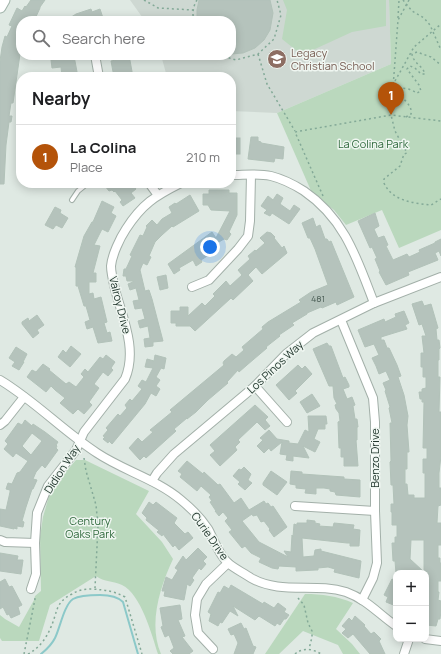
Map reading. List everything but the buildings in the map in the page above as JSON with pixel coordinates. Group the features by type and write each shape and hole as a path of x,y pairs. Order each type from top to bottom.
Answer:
{"street":[{"path":"0,7 4,0"},
{"path":"96,60 98,72"},
{"path":"236,175 270,176 288,181 319,202 331,214 346,235 374,303"},
{"path":"192,287 208,280 238,249 248,236 250,221 251,175"},
{"path":"153,188 157,194"},
{"name":"Valroy Drive","path":"80,441 84,432 125,379 128,372 130,362 130,345 114,286 111,266 122,235 134,216 157,194 170,188"},
{"name":"Los Pinos Way","path":"152,481 174,454 255,386 286,354 313,333 374,303 440,280"},
{"name":"Benzo Drive","path":"341,320 373,398 375,422 376,563 373,578 362,600"},
{"name":"Curie Drive","path":"0,380 97,453 168,490 190,508 204,525 228,563 253,579 267,584 291,589 314,587 346,592 362,600 393,624"},
{"path":"255,386 287,422"},
{"path":"0,425 24,397"},
{"name":"Didion Way","path":"31,589 36,574 35,543 38,513 48,486 76,450 80,441"},
{"path":"295,506 375,511"},
{"path":"0,540 5,542 35,543"},
{"path":"214,648 198,633 195,615 197,599 206,584 228,563"},
{"path":"429,640 441,641"},
{"path":"404,654 408,642"}],"lane":[{"path":"72,200 82,188"}],"path":[{"path":"144,0 158,8 193,10"},
{"path":"193,16 193,10 197,0"},
{"path":"236,60 258,54 274,39 281,15 277,0"},
{"path":"399,0 391,115 395,131 407,153 404,154 400,166 384,179 384,185 394,196 404,201 431,205 441,199"},
{"path":"403,0 412,11 424,18 430,25 441,50"},
{"path":"398,20 409,0"},
{"path":"394,82 414,47 432,30 441,24"},
{"path":"406,117 411,114 412,110 398,93 399,89 407,89 417,93 421,91 419,85 407,69 410,66 415,68 421,74 425,74 424,70 412,58 412,54 417,52 431,57 441,65"},
{"path":"258,54 267,84 295,132 325,200"},
{"path":"295,132 391,115 441,121"},
{"path":"84,458 86,471 96,506 98,526 95,589"},
{"path":"24,654 35,599 31,589"},
{"path":"28,654 43,642 63,598 75,592 86,589 115,592 125,597 142,654"},
{"path":"298,598 304,605 308,623 312,631 309,649"},
{"path":"296,654 299,651 309,649 321,654"}],"shaded area":[{"name":"Legacy Christian School","path":"130,0 389,0 391,64 277,113 236,111 236,72 166,72 162,60 236,60 236,16 141,16"}],"green space":[{"path":"283,0 386,0 386,26 352,32 302,55 282,39 287,10"},
{"name":"La Colina Park","path":"389,0 441,0 441,230 399,248 382,210 346,225 334,210 312,193 277,113 391,64"},
{"name":"Century Oaks Park","path":"76,460 85,460 149,491 136,514 162,542 173,559 164,581 157,606 157,642 161,654 158,654 145,616 135,597 122,585 96,576 50,605 39,641 2,641 0,638 0,615 19,627 35,596 41,591 40,537 43,517 49,496 56,483"},
{"path":"305,594 329,596 353,603 336,629 360,654 343,654 338,645 303,631 279,654 265,654"}],"waterway":[{"path":"41,654 49,647 55,638 67,606 70,602 79,597 100,595 113,596 123,602 138,654"}],"place":[{"name":"Legacy Christian School","path":"277,59"},
{"name":"La Colina","path":"391,115"}]}
